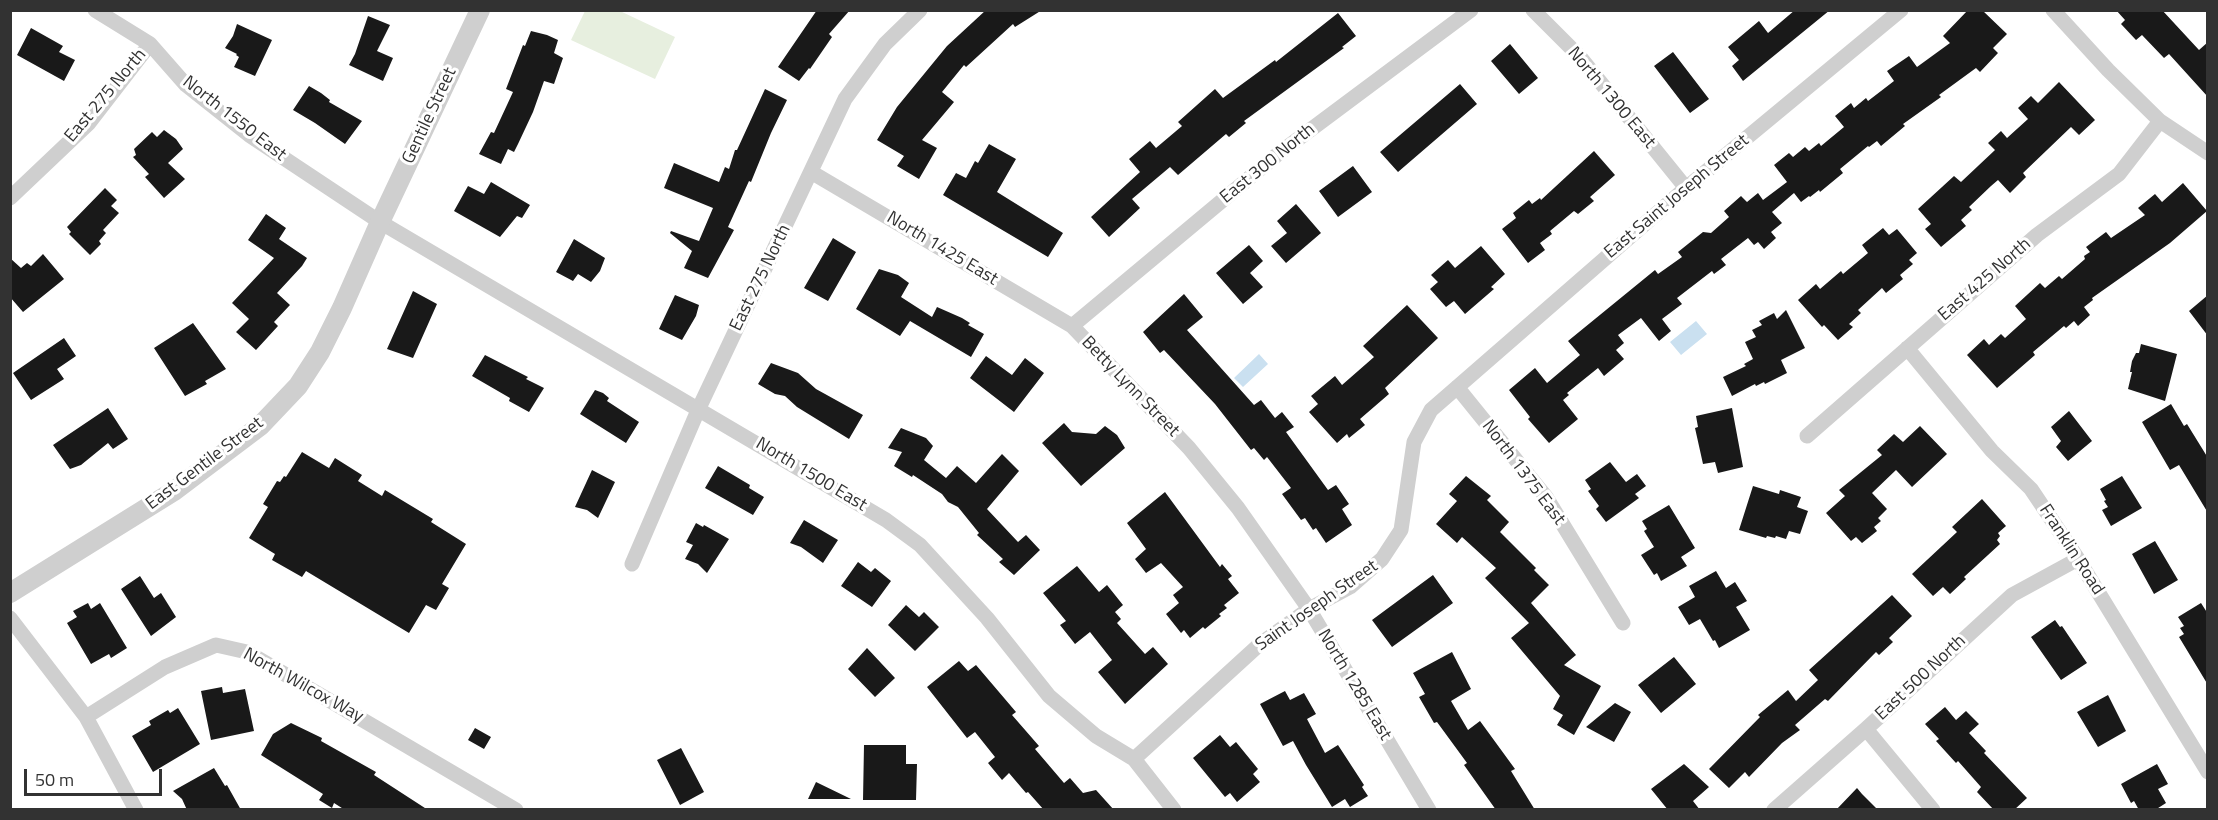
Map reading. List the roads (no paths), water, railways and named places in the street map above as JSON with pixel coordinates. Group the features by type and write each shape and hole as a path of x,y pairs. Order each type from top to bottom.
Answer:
{"street":[{"name":"North 1550 East","path":"94,10 150,44 186,85 249,135 380,222"},
{"name":"Gentile Street","path":"380,222 480,10"},
{"name":"East 275 North","path":"632,564 699,408 845,99 885,44 920,10"},
{"name":"East 300 North","path":"1072,326 1278,154 1471,10"},
{"name":"North 1300 East","path":"1533,10 1580,57 1686,188"},
{"name":"East Saint Joseph Street","path":"1457,387 1686,188 1901,10"},
{"path":"2053,10 2108,70 2160,121 2208,153"},
{"name":"East 275 North","path":"10,198 89,123 150,44"},
{"name":"East 425 North","path":"1807,436 2037,235 2119,174 2160,121"},
{"name":"North 1425 East","path":"812,172 1072,326"},
{"name":"North 1500 East","path":"380,222 886,519 920,545 987,618 1049,696 1095,736 1134,759 1174,810"},
{"name":"East Gentile Street","path":"10,593 174,491 260,426 298,386 320,352 380,222"},
{"name":"Betty Lynn Street","path":"1072,326 1189,448"},
{"name":"Franklin Road","path":"1907,348 1992,450 2031,489 2078,559 2208,772"},
{"name":"Saint Joseph Street","path":"1134,759 1260,644 1309,609 1350,587 1382,560 1401,530 1414,442 1431,410 1457,387"},
{"name":"North 1375 East","path":"1457,387 1546,497 1623,623"},
{"name":"North 1285 East","path":"1189,448 1238,508 1309,609 1429,810"},
{"name":"East 500 North","path":"1774,810 2012,595 2078,559"},
{"path":"10,618 86,717 136,810"},
{"name":"North Wilcox Way","path":"86,717 165,667 216,645 247,652 516,810"},
{"path":"1866,729 1933,810"}],"water":[{"path":"1696,321 1707,334 1681,355 1670,342"},
{"path":"1259,354 1268,364 1243,387 1234,378"}]}
